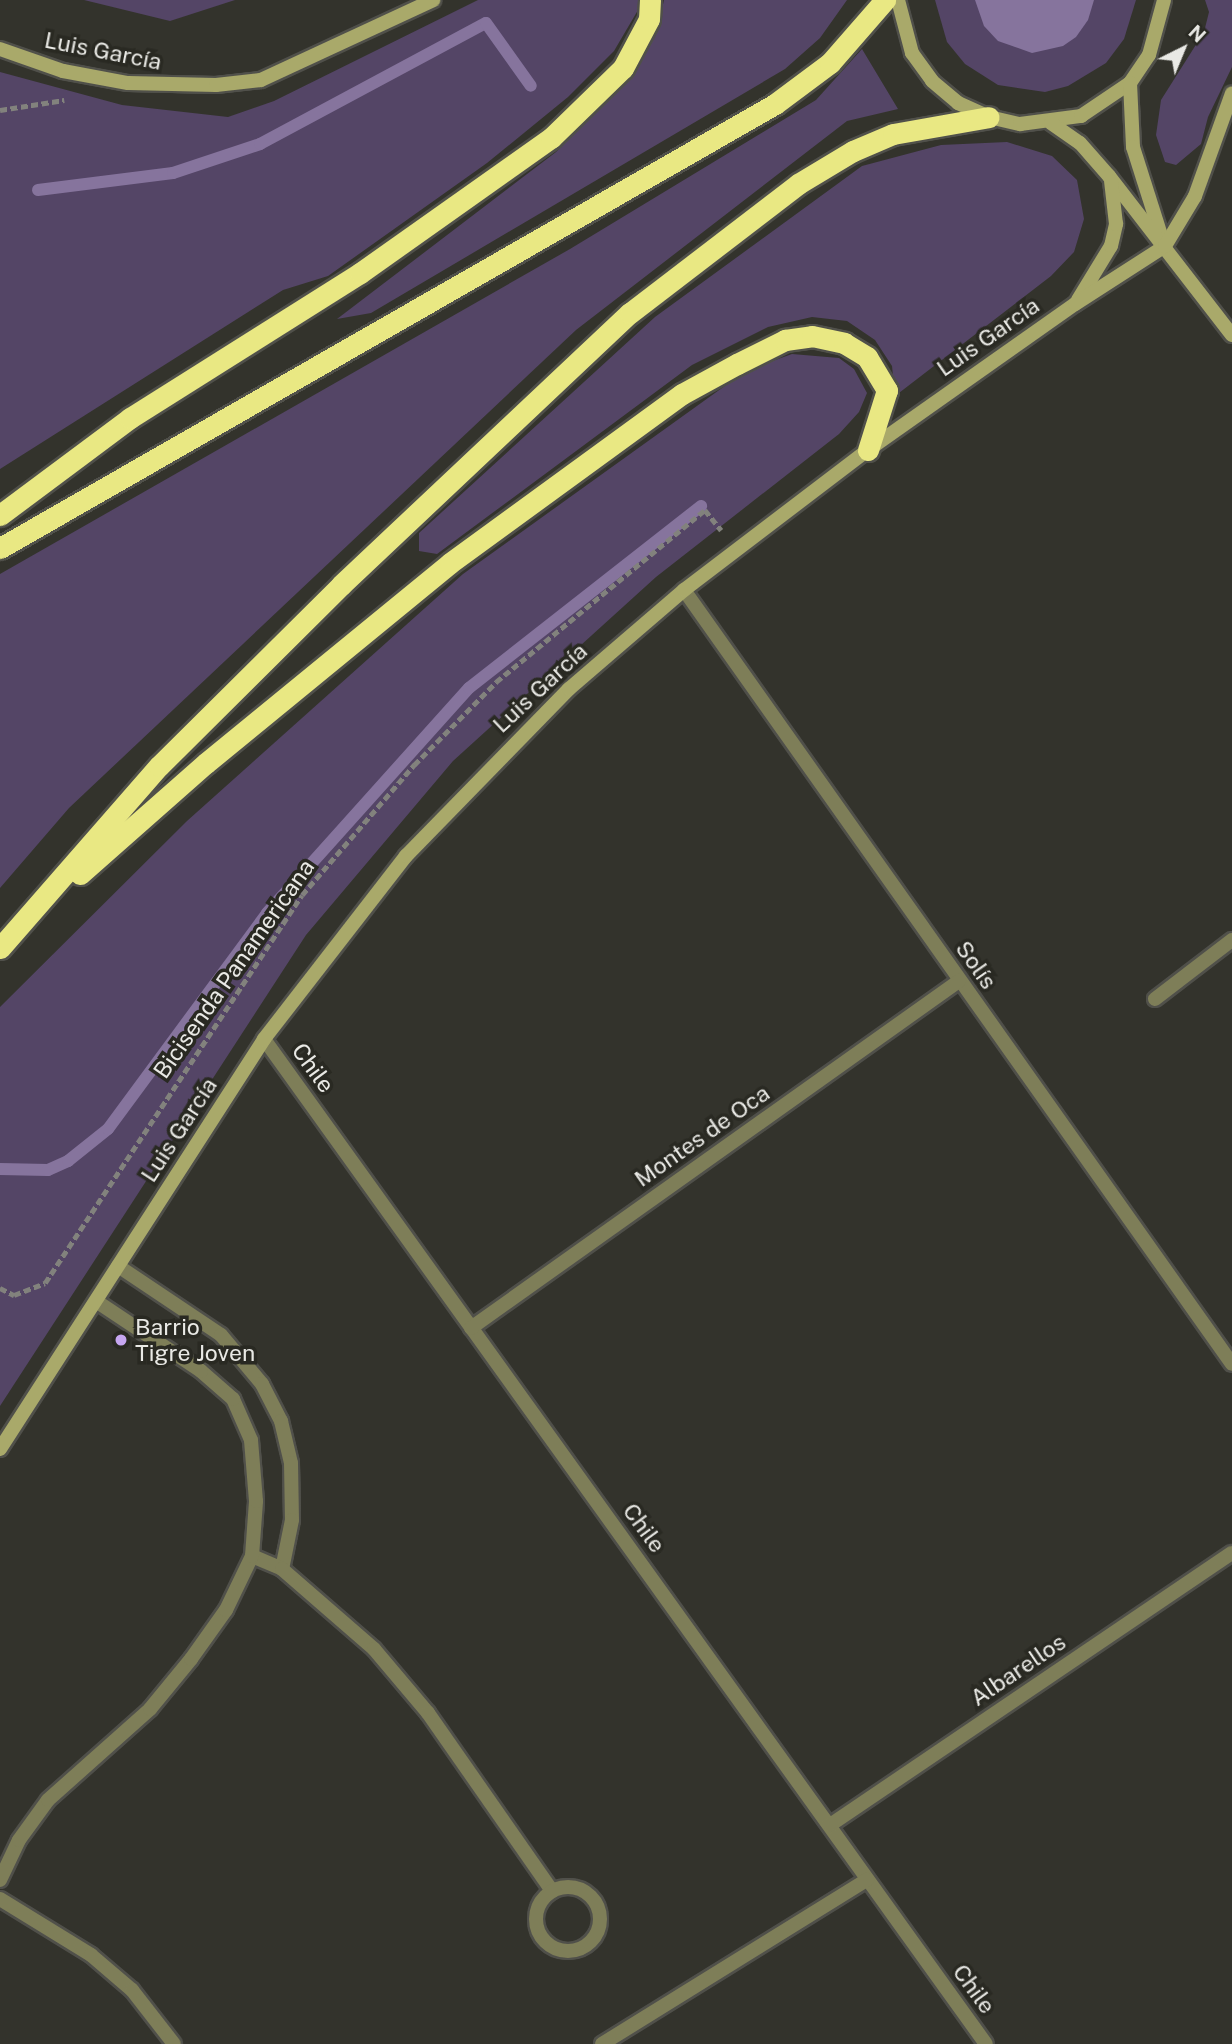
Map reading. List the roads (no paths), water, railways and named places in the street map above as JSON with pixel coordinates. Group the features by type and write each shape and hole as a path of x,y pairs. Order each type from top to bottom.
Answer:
{"highway":[{"path":"0,515 130,418 360,273 551,138 623,68 649,19 649,0"},
{"path":"0,548 775,104 830,63 886,0"},
{"path":"0,948 159,766 351,576 630,313 798,184 853,151 893,134 989,117"},
{"path":"15,931 206,763 450,563 682,394 785,340 812,336 844,343 867,357 887,390 869,450"}],"street":[{"name":"Luis García","path":"0,50 63,71 128,83 227,84 261,80 433,0"},
{"path":"898,0 912,53 932,81 958,103 989,117 1020,124 1051,123 1080,116 1130,83 1149,55 1164,0"},
{"path":"1130,83 1128,112 1138,170 1166,246"},
{"name":"Luis García","path":"0,1449 264,1039 390,876 472,784 569,689 684,590 869,450 1075,304 1166,246 1195,196 1232,93"},
{"path":"1051,123 1080,143 1110,176 1232,335"},
{"path":"1075,304 1111,246 1116,203 1110,176"},
{"name":"Solís","path":"684,590 1232,1364"},
{"path":"1155,999 1232,940"},
{"name":"Montes de Oca","path":"471,1328 959,981"},
{"name":"Chile","path":"264,1039 986,2044"},
{"path":"118,1266 221,1335 262,1384 281,1421 291,1463 292,1520 282,1569"},
{"path":"0,1880 19,1840 48,1800 150,1709 191,1659 226,1610 251,1556 256,1501 251,1440 233,1399 201,1371 96,1301"},
{"name":"Albarellos","path":"830,1825 1232,1553"},
{"path":"251,1556 282,1569 374,1649 419,1702 552,1891"},
{"path":"602,2044 867,1880"},
{"path":"573,1887 592,1897 598,1906 595,1937 578,1950 549,1944 537,1927 539,1906 552,1891 573,1887"},
{"path":"0,1899 91,1955 141,2000 174,2044"}],"waterway":[{"path":"38,190 173,173 260,144 486,23 531,86"},
{"path":"0,1169 48,1170 68,1161 108,1129 267,913 469,688 701,506"}],"place":[{"name":"Barrio Tigre Joven","path":"121,1340"}]}
